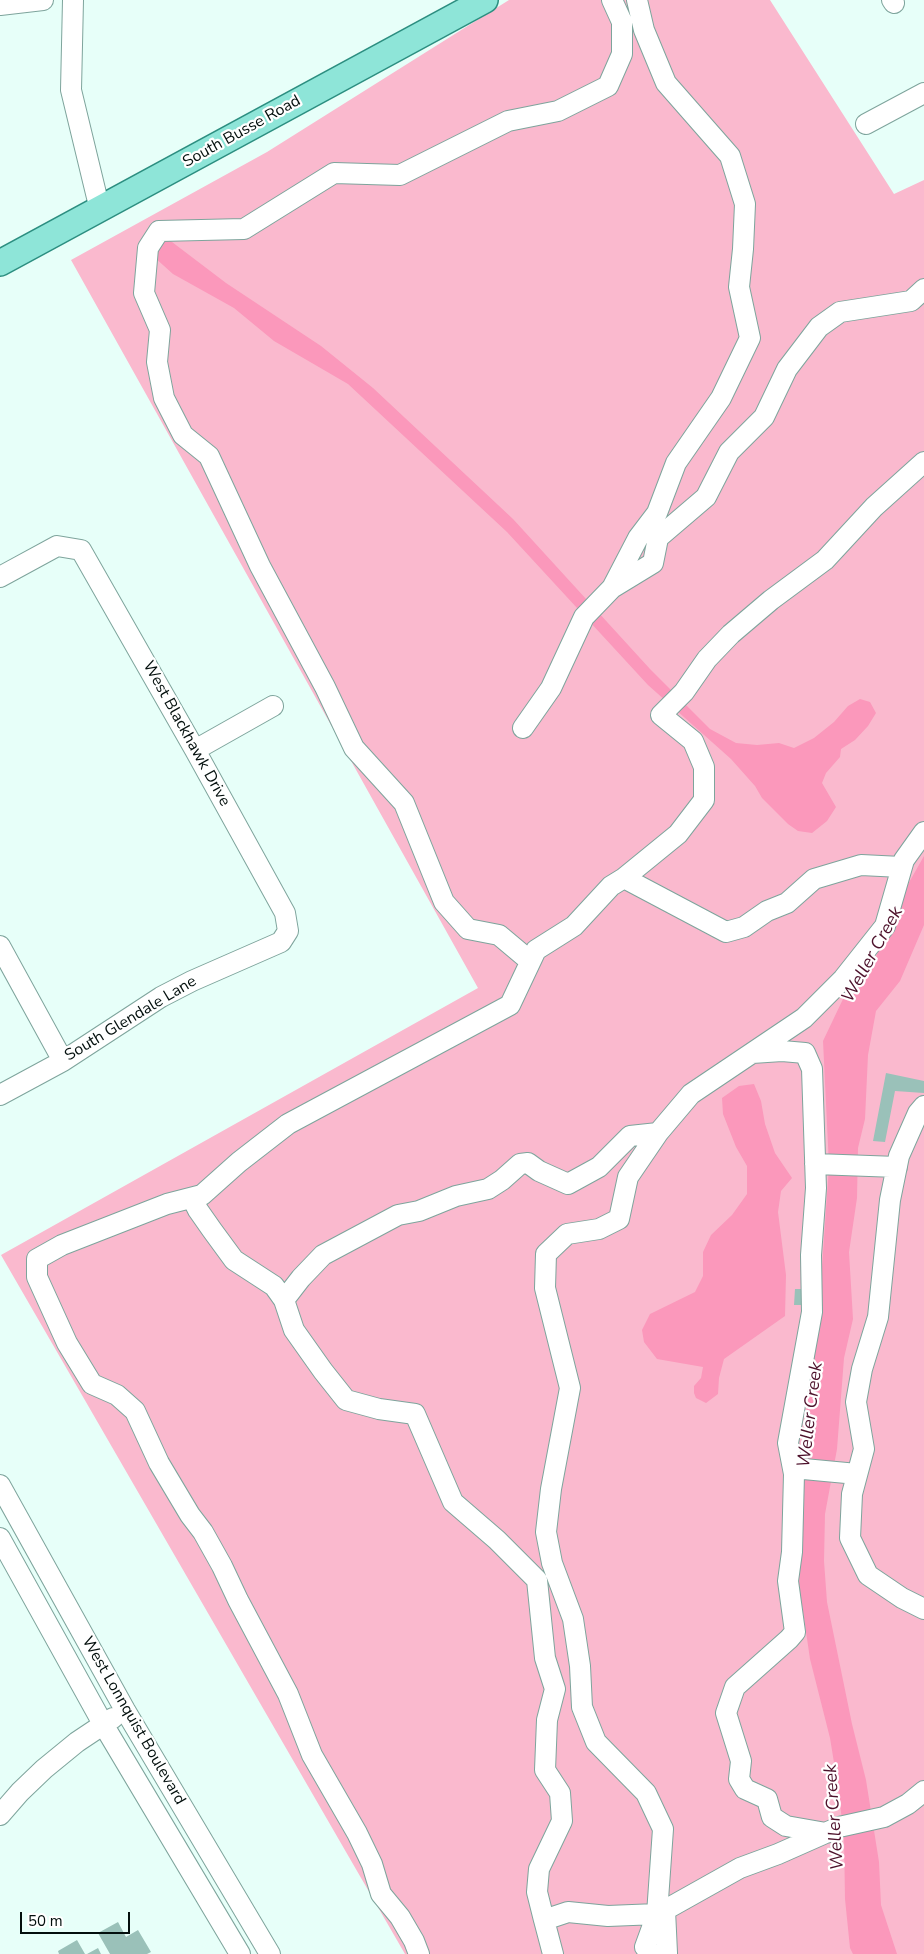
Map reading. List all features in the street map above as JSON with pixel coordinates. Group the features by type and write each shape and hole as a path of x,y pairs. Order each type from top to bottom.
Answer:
{"main road":[{"name":"South Busse Road","path":"0,263 485,0"}],"street":[{"path":"0,5 43,0"},
{"path":"73,0 71,90 100,210"},
{"path":"530,961 499,935 468,929 444,902 404,804 354,748 325,687 260,566 209,456 183,435 164,398 157,362 160,330 144,293 148,248 159,232 244,229 334,173 400,175 508,121 558,111 608,86 622,54 622,22 612,0"},
{"path":"523,728 551,688 590,612 612,588 638,538 657,513 676,463 721,398 750,338 739,287 745,204 730,156 666,83 644,30 637,0"},
{"path":"866,124 924,93"},
{"path":"612,588 653,564 658,538 706,497 730,452 764,417 787,369 819,327 840,312 911,301 924,289"},
{"path":"419,1954 400,1917 381,1894 372,1864 357,1833 312,1755 288,1694 213,1549 159,1463 135,1412 117,1395 92,1384 67,1343 37,1277 37,1259 62,1245 167,1204 202,1195 288,1124 376,1075 510,1006 536,950 574,926 611,886 624,878 678,834 704,800 704,767 693,741 661,715 684,692 707,659 731,634 770,600 825,560 874,507 924,462"},
{"name":"West Blackhawk Drive","path":"0,577 57,546 80,550 195,750 285,913 288,931"},
{"path":"195,750 273,706"},
{"path":"651,1954 645,1948 657,1914 663,1829 646,1793 596,1742 582,1707 580,1666 573,1619 552,1563 546,1532 551,1490 570,1388 546,1288 546,1254 567,1234 599,1229 619,1219 628,1177 658,1133 691,1094 804,1018 843,979 885,926 901,867 924,832"},
{"path":"624,878 726,932 744,927 767,911 787,903 814,879 861,864 901,867"},
{"name":"South Glendale Lane","path":"0,1095 63,1060 161,997 192,981 281,942 288,931"},
{"path":"0,946 63,1060"},
{"path":"750,1053 782,1051 805,1053 812,1069 821,1164 816,1188 811,1255 812,1312 788,1443 796,1468 792,1552 788,1581 795,1632 789,1640 736,1687 726,1713 741,1761 739,1779 745,1789 766,1799 772,1817 786,1826 833,1830"},
{"path":"924,1106 918,1113 898,1156 878,1317 862,1369 856,1402 864,1449 852,1474 850,1538 868,1575 902,1598 924,1609"},
{"path":"284,1300 301,1278 323,1255 398,1214 419,1211 456,1196 488,1189 502,1180 520,1164 528,1163 539,1171 568,1184 599,1167 630,1136 658,1133"},
{"path":"821,1164 873,1166 895,1175"},
{"path":"192,1198 234,1260 274,1286 284,1300 294,1330 346,1400 379,1409 415,1414 453,1502 497,1540 537,1580 545,1658 555,1689 547,1720 545,1770 560,1793 562,1821 539,1869 537,1892 553,1954"},
{"path":"796,1468 852,1474"},
{"name":"West Lonnquist Boulevard","path":"0,1485 125,1710 270,1954"},
{"name":"West Lonnquist Boulevard","path":"0,1538 103,1724 236,1953"},
{"path":"0,1815 44,1769 77,1742 125,1710"},
{"path":"664,1954 667,1953 664,1910 740,1868 833,1830 884,1817 908,1804 924,1791"},
{"path":"544,1920 568,1912 608,1916 657,1914"},
{"path":"236,1953 260,1937"}],"shaded area":[{"path":"509,0 770,0 894,194 924,180 924,1954 405,1954 1,1255 478,988 71,260 267,152"}],"water":[{"path":"163,239 172,242 226,283 321,346 373,388 513,519 650,669 710,729 736,743 757,745 779,743 794,748 814,738 834,722 848,706 860,699 870,702 876,713 868,726 855,740 841,749 840,757 826,773 822,783 836,807 827,821 812,833 798,831 788,824 762,798 755,786 731,759 648,685 507,532 348,384 274,341 234,308 173,274 153,256"},
{"name":"Weller Creek","path":"924,856 924,925 900,981 876,1011 868,1055 865,1119 858,1148 857,1198 849,1252 853,1319 844,1358 837,1449 825,1514 824,1561 827,1602 852,1724 866,1780 879,1862 881,1905 897,1954 853,1954 850,1948 845,1899 844,1837 838,1787 830,1738 810,1659 799,1584 807,1405 817,1339 829,1166 823,1041 843,999 875,959 907,886"},
{"path":"754,1084 761,1101 765,1124 775,1153 792,1178 781,1191 778,1212 786,1275 785,1316 724,1359 719,1378 718,1394 706,1403 696,1398 694,1393 694,1386 701,1378 703,1367 657,1359 644,1342 642,1330 650,1314 695,1292 703,1276 703,1252 711,1235 732,1215 747,1194 747,1166 736,1147 723,1114 722,1098 739,1086"}],"building":[{"path":"886,1073 924,1081 924,1093 895,1091 885,1142 873,1141"},
{"path":"795,1289 807,1289 807,1305 794,1305"},
{"path":"118,1922 126,1937 138,1930 151,1952 147,1954 110,1954 98,1933"},
{"path":"77,1940 85,1954 59,1954 58,1951"},
{"path":"98,1948 101,1954 87,1954"}]}
